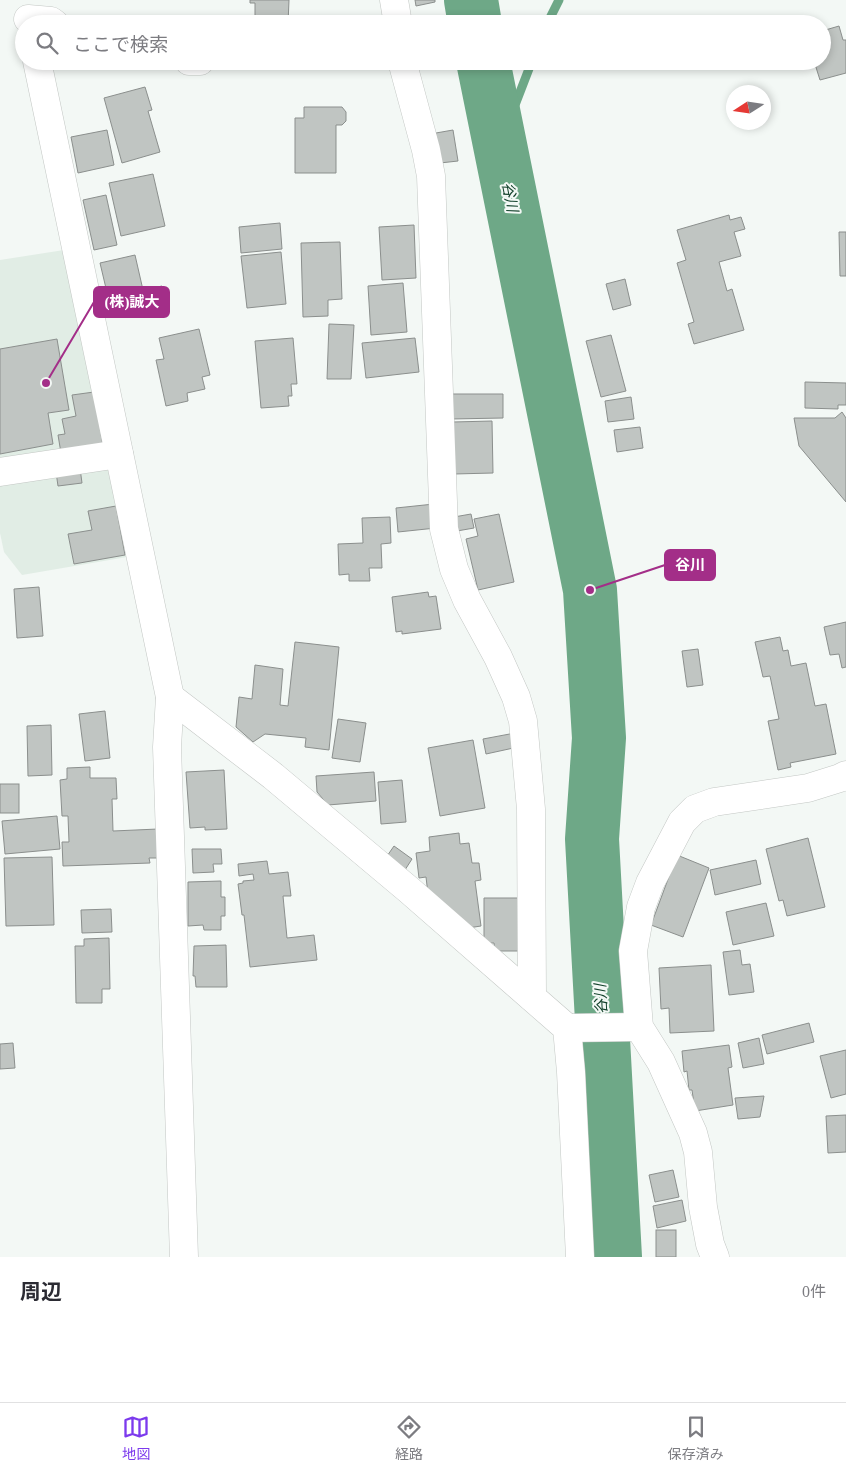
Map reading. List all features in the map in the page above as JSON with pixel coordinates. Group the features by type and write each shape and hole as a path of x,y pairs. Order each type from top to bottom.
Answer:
{"street":[{"path":"394,0 396,15"},
{"path":"39,70 170,697 167,747 184,1257"},
{"path":"404,70 431,176 444,530 454,569 467,600 498,657 516,697 523,722 531,809 532,997"},
{"path":"0,472 119,454"},
{"path":"170,697 273,776 532,997 575,1028 632,1027"},
{"path":"715,1257 710,1244 703,1207 698,1152 694,1132 661,1062 632,1027 633,951 642,907 650,883 682,822 695,809 714,802 808,788 846,775"},
{"path":"575,1028 571,1072 580,1257"}],"shaded area":[{"path":"64,250 105,445 0,465 0,260"},
{"path":"109,469 127,557 22,575 4,552 0,533 0,480"}],"building":[{"path":"250,0 289,0 288,15 255,15 255,3 250,3"},
{"path":"415,0 435,0 435,2 416,6"},
{"path":"839,26 843,40 846,40 846,73 820,80 817,70 831,70 831,28"},
{"path":"145,87 152,110 148,111 160,152 122,163 104,98"},
{"path":"304,107 342,107 346,112 346,121 342,125 336,125 336,173 295,173 295,118 304,118"},
{"path":"107,130 114,165 78,173 71,137"},
{"path":"453,130 458,161 440,163 436,133"},
{"path":"153,174 165,226 121,236 109,183"},
{"path":"106,195 117,245 94,250 83,200"},
{"path":"729,215 730,220 741,217 745,229 734,232 741,256 719,262 727,291 732,289 744,330 694,344 688,324 694,322 677,263 686,260 677,230"},
{"path":"280,223 282,249 241,253 239,227"},
{"path":"414,225 416,278 382,280 379,227"},
{"path":"839,232 846,232 846,276 840,276"},
{"path":"340,242 342,299 328,300 328,316 303,317 301,243"},
{"path":"281,252 286,304 247,308 241,256"},
{"path":"135,255 143,290 162,286 166,302 118,312 116,300 109,301 100,263"},
{"path":"625,279 631,305 613,310 606,284"},
{"path":"403,283 407,332 371,335 368,286"},
{"path":"329,324 354,325 351,379 327,379"},
{"path":"199,329 210,375 202,377 205,389 187,393 188,401 166,406 156,360 164,359 159,338"},
{"path":"611,335 626,391 601,397 586,341"},
{"path":"293,338 297,384 291,384 292,396 288,396 289,406 261,408 255,341"},
{"path":"415,338 419,372 366,378 362,343"},
{"path":"57,339 69,410 48,413 53,444 0,454 0,349"},
{"path":"805,382 846,383 846,405 838,405 838,409 805,408"},
{"path":"94,392 103,446 61,453 58,435 65,434 62,419 76,416 72,395"},
{"path":"451,394 503,394 503,418 451,419"},
{"path":"631,397 634,419 608,422 605,401"},
{"path":"842,412 846,418 846,502 799,446 794,418 835,418"},
{"path":"492,421 493,473 454,474 453,422"},
{"path":"640,427 643,448 617,452 614,430"},
{"path":"80,468 82,483 58,486 56,472"},
{"path":"434,504 436,528 398,532 396,508"},
{"path":"116,506 125,555 74,564 68,534 92,530 88,511"},
{"path":"471,514 474,528 457,531 454,517"},
{"path":"499,514 514,582 478,590 466,539 478,536 474,519"},
{"path":"390,517 391,543 381,544 382,568 369,568 370,581 349,581 349,574 339,575 338,544 363,543 362,518"},
{"path":"39,587 43,636 17,638 14,589"},
{"path":"428,592 429,597 436,596 441,629 402,634 402,631 396,632 392,597"},
{"path":"846,622 846,667 842,668 839,654 830,655 824,627"},
{"path":"780,637 783,651 788,650 791,666 806,663 815,706 826,704 836,754 790,763 791,767 778,770 768,721 779,719 770,676 763,677 755,642"},
{"path":"295,642 339,647 329,750 305,747 306,738 265,734 253,742 236,727 239,697 252,699 255,665 283,669 280,705 288,706"},
{"path":"698,649 703,685 687,687 682,651"},
{"path":"105,711 110,758 85,761 79,714"},
{"path":"338,719 366,723 360,762 332,758"},
{"path":"51,725 52,775 28,776 27,726"},
{"path":"515,733 518,747 486,754 483,739"},
{"path":"473,740 485,808 440,816 428,748"},
{"path":"90,767 90,778 116,778 117,799 112,799 113,831 158,829 159,858 149,858 150,863 63,866 62,842 69,842 68,816 62,816 60,780 67,779 67,768"},
{"path":"224,770 227,829 205,830 205,827 190,828 186,772"},
{"path":"374,772 376,801 328,805 317,792 316,776"},
{"path":"402,780 406,822 381,824 378,782"},
{"path":"0,784 19,784 19,813 0,813"},
{"path":"57,816 60,849 5,854 2,821"},
{"path":"459,833 460,844 469,843 472,863 479,863 481,880 475,881 481,926 468,928 428,894 426,877 419,878 416,853 430,851 429,837"},
{"path":"808,838 825,907 787,916 783,900 779,901 766,849"},
{"path":"394,846 412,859 403,873 385,859"},
{"path":"192,849 221,849 222,864 213,864 214,872 193,873"},
{"path":"677,855 709,868 683,937 651,925"},
{"path":"52,857 54,925 6,926 4,858"},
{"path":"756,860 761,884 715,895 710,870"},
{"path":"267,861 269,874 288,872 291,896 283,896 287,938 314,935 317,960 250,967 244,915 242,915 238,884 243,883 243,881 254,880 253,874 239,876 238,864"},
{"path":"221,881 221,897 225,897 225,916 221,916 221,930 204,930 203,925 188,926 188,882"},
{"path":"484,898 523,898 523,951 495,951 494,943 484,943"},
{"path":"766,903 774,936 733,945 726,912"},
{"path":"111,909 112,932 82,933 81,910"},
{"path":"109,938 110,989 102,989 102,1003 76,1003 75,946 84,946 84,939"},
{"path":"226,945 227,987 196,987 195,976 193,976 194,946"},
{"path":"740,950 742,965 750,964 754,992 729,995 723,952"},
{"path":"711,965 714,1031 670,1033 669,1008 661,1009 659,968"},
{"path":"809,1023 814,1042 767,1054 762,1035"},
{"path":"759,1038 764,1064 743,1068 738,1043"},
{"path":"13,1043 15,1068 0,1069 0,1044"},
{"path":"729,1045 732,1067 728,1068 733,1105 695,1111 692,1090 689,1090 687,1071 684,1072 682,1051"},
{"path":"846,1050 846,1094 831,1098 820,1056"},
{"path":"764,1096 760,1117 738,1119 735,1098"},
{"path":"846,1115 846,1152 828,1153 826,1116"},
{"path":"673,1170 679,1197 655,1202 649,1175"},
{"path":"682,1200 686,1221 657,1228 653,1206"},
{"path":"656,1230 676,1230 676,1257 656,1257"}],"waterway":[{"name":"谷川","path":"471,0 474,15"},
{"path":"552,15 559,0"},
{"name":"谷川","path":"485,70 590,590 599,738 592,839 615,1257"},
{"path":"500,144 529,70"}],"place":[{"name":"(株)誠大","path":"46,383"},
{"name":"谷川","path":"590,590"}]}
